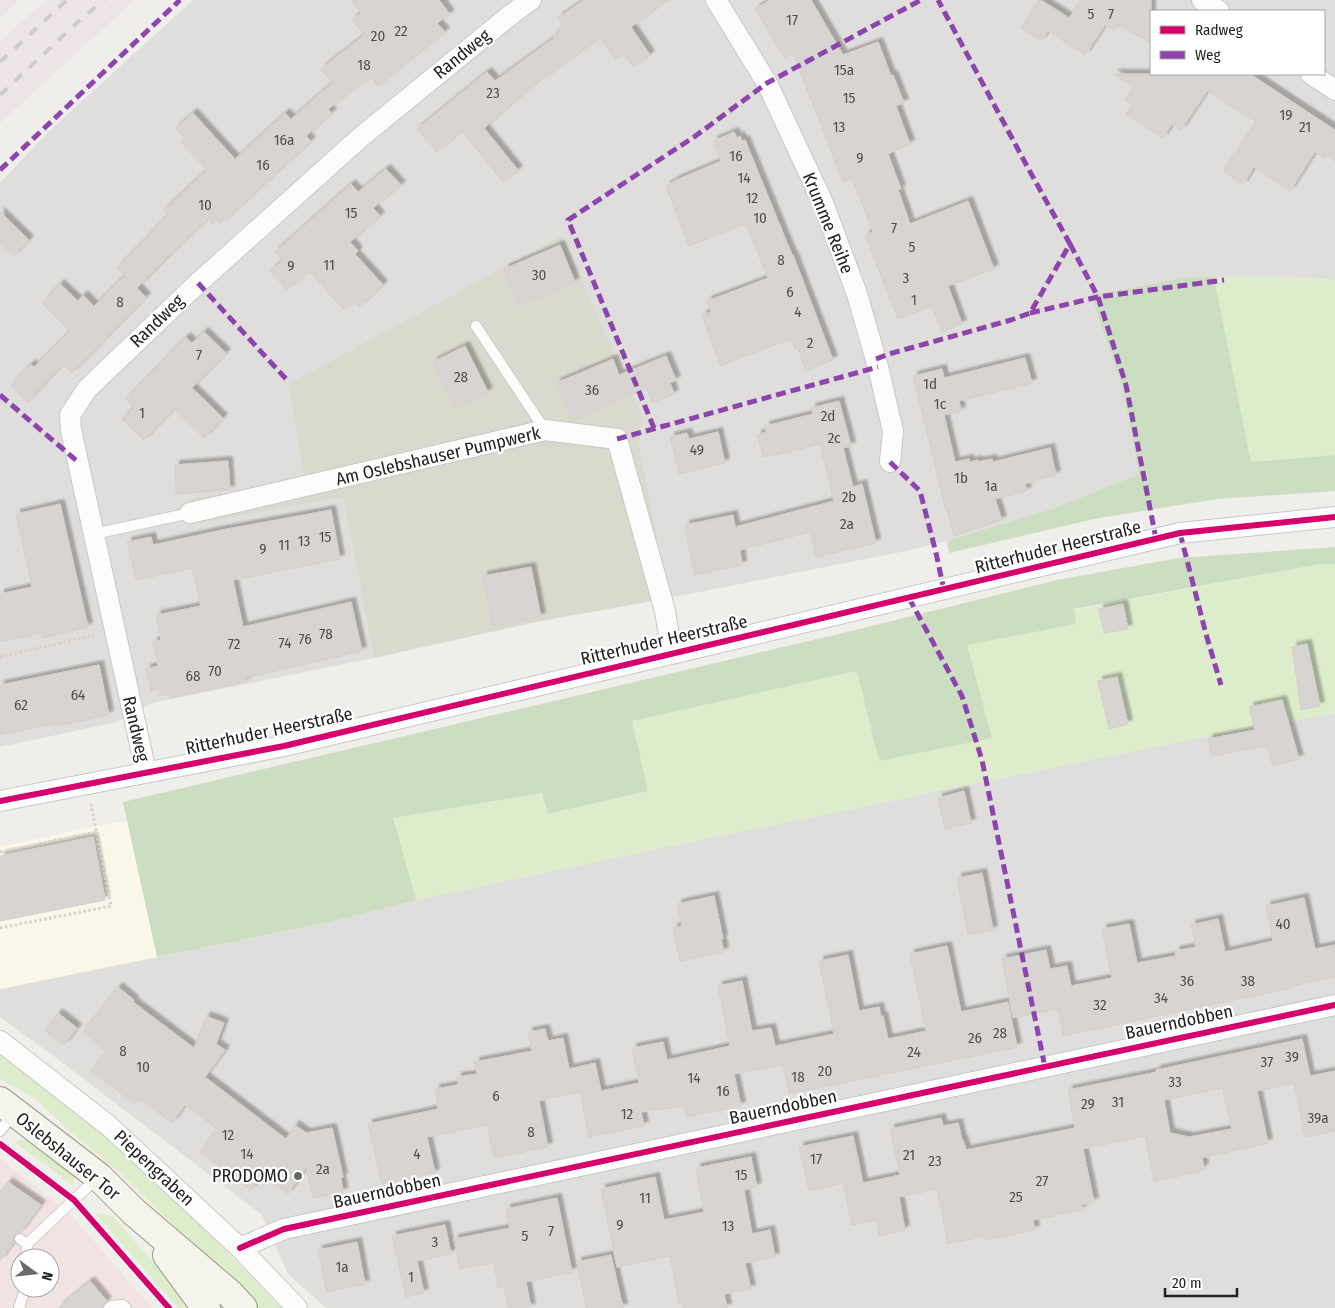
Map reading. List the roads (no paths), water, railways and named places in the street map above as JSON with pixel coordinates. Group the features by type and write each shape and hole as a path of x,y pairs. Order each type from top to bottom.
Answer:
{"main road":[{"name":"Oslebshauser Tor","path":"5,1115 99,1177 134,1212 230,1294 243,1308"},
{"name":"Oslebshauser Tor","path":"134,1212 206,1308"}],"street":[{"name":"Randweg","path":"146,772 71,430 70,415 87,389 198,283 362,136 531,0"},
{"name":"Krumme Reihe","path":"716,0 767,83 823,203 857,294 878,367 893,431 890,462"},
{"path":"1202,0 1217,10"},
{"path":"1312,75 1335,90"},
{"name":"Am Oslebshauser Pumpwerk","path":"190,513 545,430 617,438 665,611 672,654"},
{"name":"Ritterhuder Heerstraße","path":"0,801 284,746 1180,533 1335,517"},
{"name":"Bauerndobben","path":"240,1248 284,1228 1335,1004"},
{"name":"Piepengraben","path":"0,1041 109,1126 240,1248 297,1308"}],"lane":[{"path":"476,326 545,430"},
{"path":"94,534 190,513"},
{"path":"24,1248 23,1242 99,1177"},
{"path":"108,1308 124,1305 126,1308"}],"railway":[{"path":"0,62 67,0"},
{"path":"0,95 104,0"}],"place":[{"name":"PRODOMO","path":"298,1176"}]}
